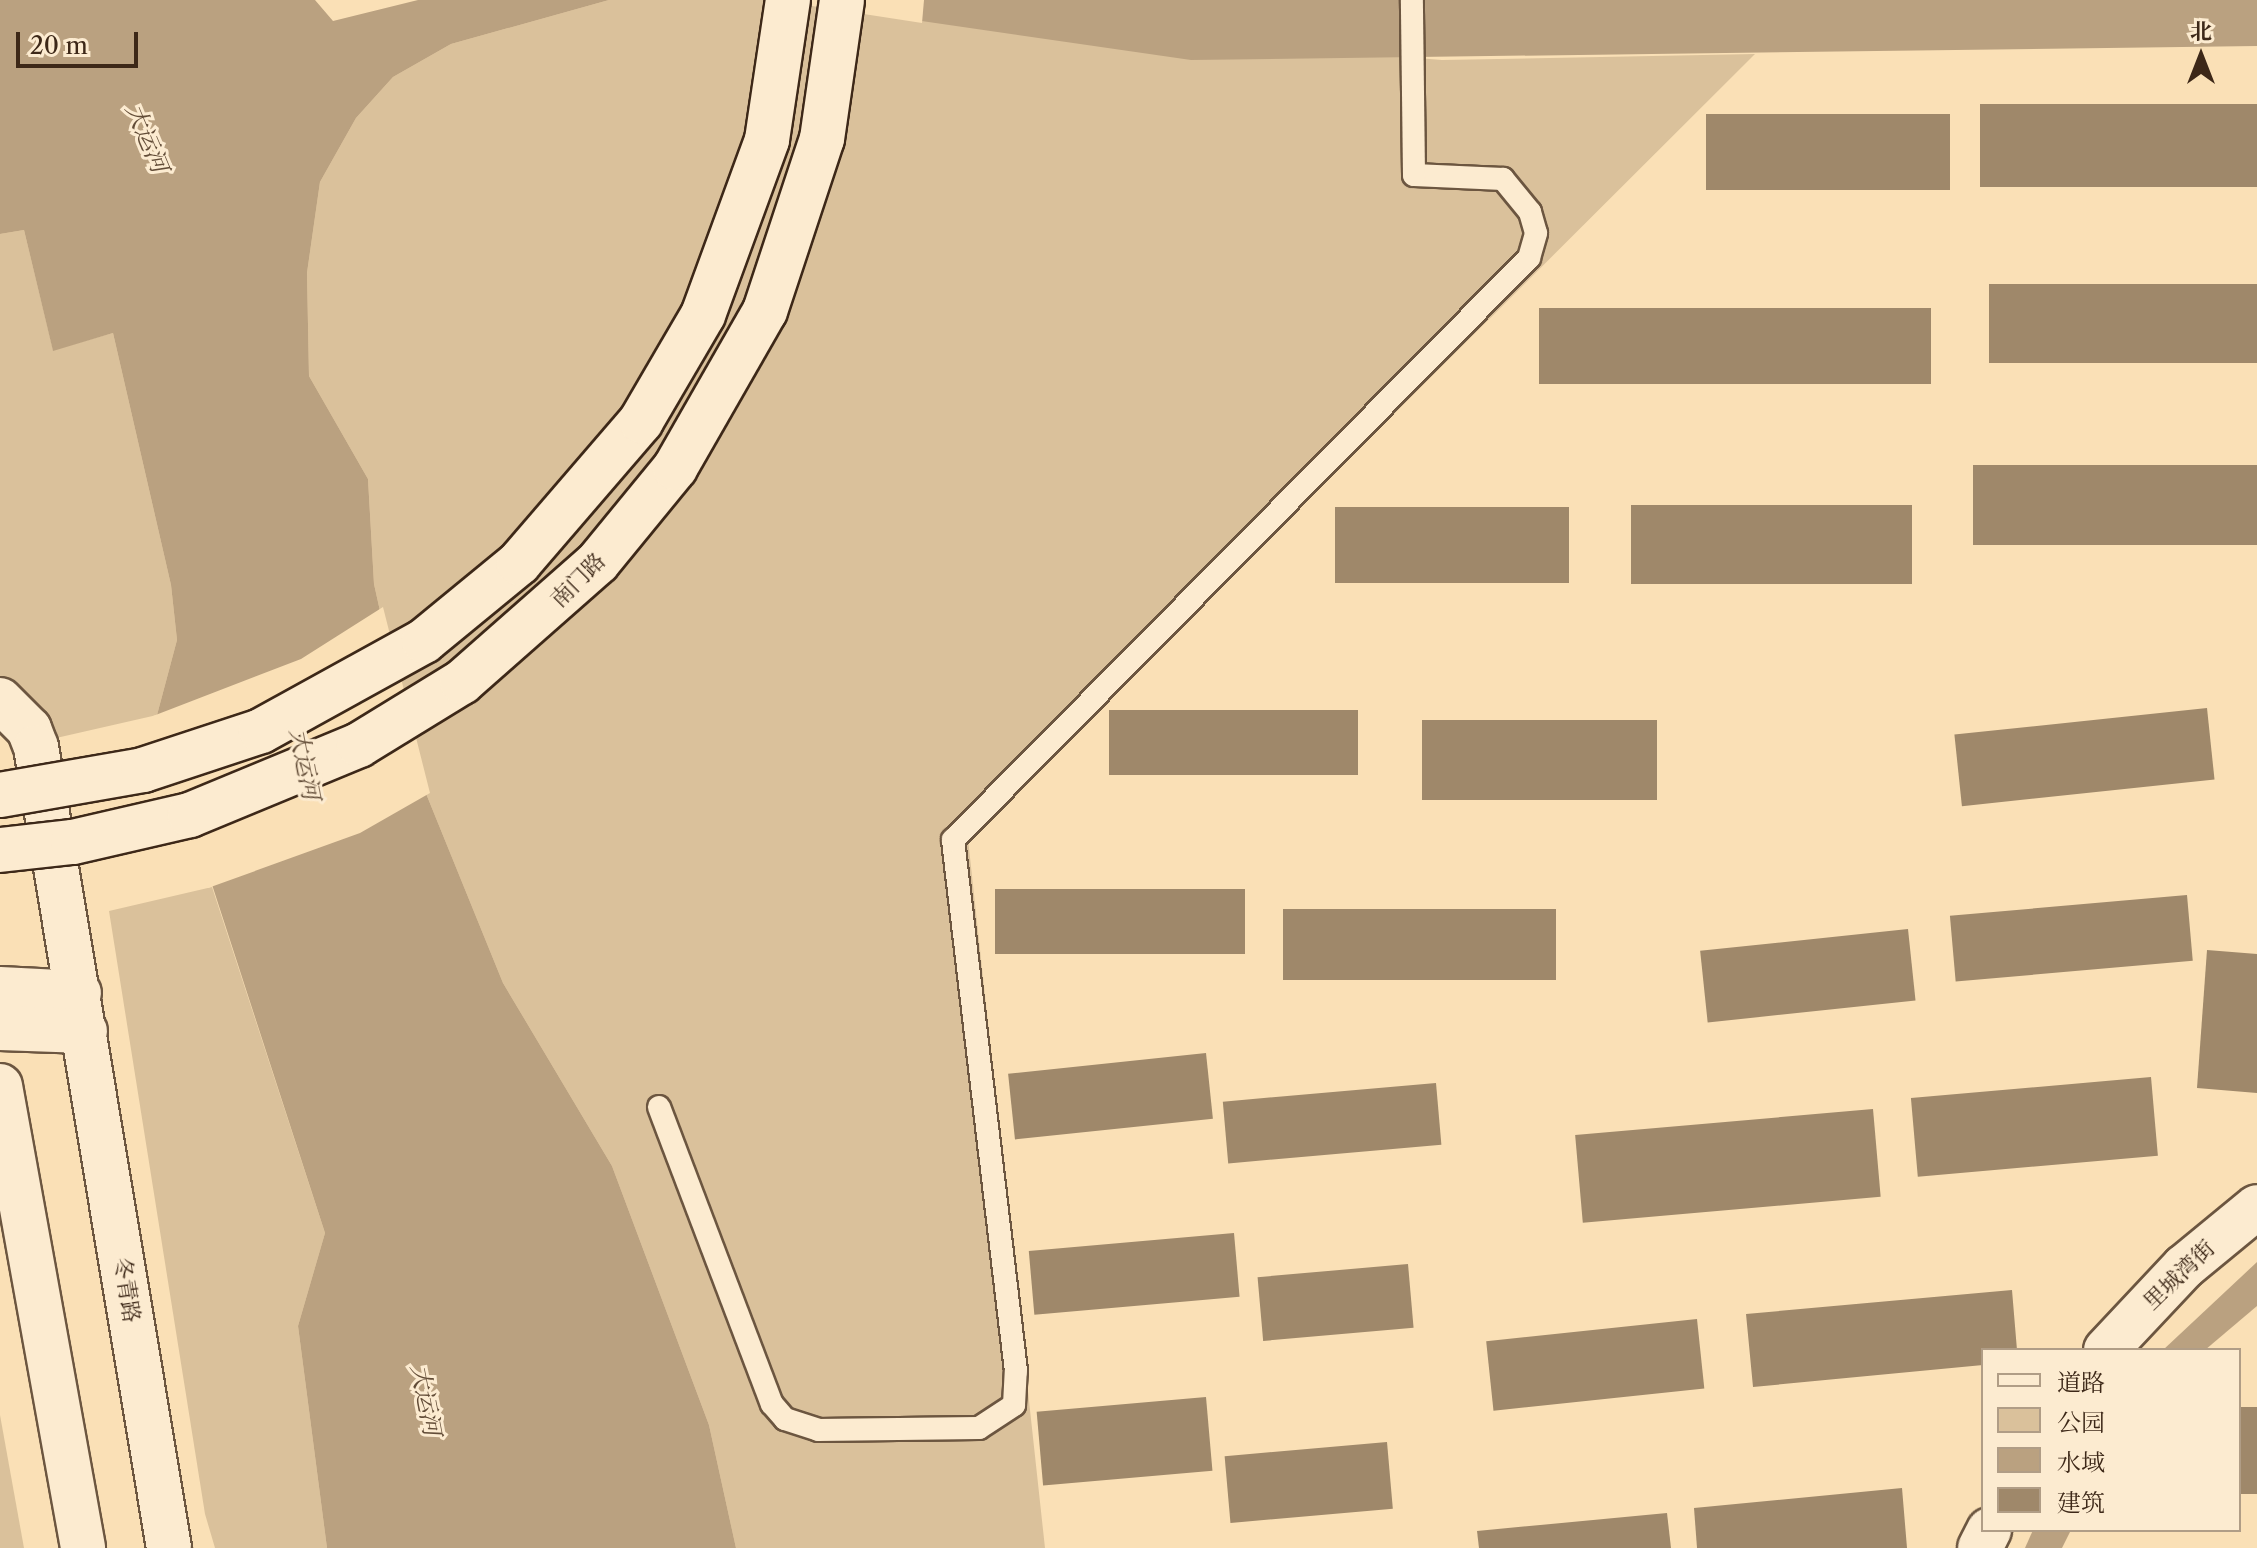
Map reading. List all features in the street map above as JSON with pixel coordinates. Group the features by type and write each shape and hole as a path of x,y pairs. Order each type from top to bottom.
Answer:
{"main road":[{"path":"0,795 158,766 317,704 424,641 552,529 641,421 716,286 767,140 788,0"},
{"name":"南门路","path":"0,850 73,842 190,815 332,759 462,682 598,562 675,468 765,311 822,139 842,0"},
{"name":"冬青路","path":"0,700 29,729 36,747 169,1548"},
{"path":"0,989 82,1012"},
{"path":"0,1028 82,1012"},
{"path":"0,1086 83,1548"},
{"name":"里城湾街","path":"2108,1348 2184,1267 2257,1207"}],"lane":[{"path":"659,1107 772,1404 785,1419 818,1430 979,1428 1014,1405 1016,1371 953,840 1529,258 1536,233 1530,212 1503,179 1414,175 1412,0"}],"green space":[{"path":"609,0 777,0 923,19 1442,60 1755,54 968,839 1045,1548 736,1548 709,1425 612,1166 503,983 414,764 374,584 368,479 309,376 307,273 320,182 356,118 393,77 451,44"},
{"path":"24,230 53,350 113,333 171,585 177,640 157,715 43,741 37,703 26,692 0,686 0,234"},
{"path":"212,887 325,1233 298,1326 327,1548 215,1548 205,1514 109,911"},
{"path":"0,1415 24,1548 0,1548"}],"water":[{"name":"大运河","path":"0,0 315,0 333,21 418,0 609,0 451,44 393,77 356,118 320,182 307,273 309,376 368,479 374,584 414,764 503,983 612,1166 709,1425 736,1548 327,1548 298,1326 325,1233 157,715 177,640 171,585 113,333 53,351 24,230 0,234"},
{"path":"777,0 2257,0 2257,46 1191,60"},
{"path":"2257,1262 2257,1306 2207,1348 2165,1348"},
{"path":"2032,1532 2070,1532 2062,1548 2025,1548"}],"pier":[{"path":"773,0 924,0 922,23"},
{"path":"383,607 430,793 360,833 208,888 153,716 301,659"}],"building":[{"path":"1980,104 2257,104 2257,187 1980,187"},
{"path":"1706,114 1950,114 1950,190 1706,190"},
{"path":"1989,284 2257,284 2257,363 1989,363"},
{"path":"1539,308 1931,308 1931,384 1539,384"},
{"path":"1973,465 2257,465 2257,545 1973,545"},
{"path":"1631,505 1912,505 1912,584 1631,584"},
{"path":"1335,507 1569,507 1569,583 1335,583"},
{"path":"2207,708 2215,780 1962,806 1954,735"},
{"path":"1109,710 1358,710 1358,775 1109,775"},
{"path":"1422,720 1657,720 1657,800 1422,800"},
{"path":"995,889 1245,889 1245,954 995,954"},
{"path":"2187,895 2193,961 1956,981 1950,916"},
{"path":"1283,909 1556,909 1556,980 1283,980"},
{"path":"1908,929 1916,1001 1708,1022 1700,951"},
{"path":"2207,950 2257,954 2257,1093 2197,1088"},
{"path":"1206,1053 1213,1119 1015,1139 1008,1074"},
{"path":"2151,1077 2158,1156 1918,1177 1911,1098"},
{"path":"1436,1083 1441,1145 1228,1163 1223,1102"},
{"path":"1873,1109 1881,1197 1583,1223 1575,1135"},
{"path":"1234,1233 1240,1297 1034,1315 1029,1251"},
{"path":"1408,1264 1414,1328 1263,1341 1258,1277"},
{"path":"2012,1290 2017,1348 1981,1348 1981,1365 1753,1387 1746,1314"},
{"path":"1697,1319 1704,1389 1493,1411 1486,1341"},
{"path":"1206,1397 1212,1471 1043,1486 1037,1412"},
{"path":"2241,1407 2257,1407 2257,1494 2241,1494"},
{"path":"1387,1442 1393,1509 1230,1523 1225,1456"},
{"path":"1902,1488 1907,1548 1697,1548 1694,1508"},
{"path":"1667,1513 1671,1548 1479,1548 1477,1531"}]}
